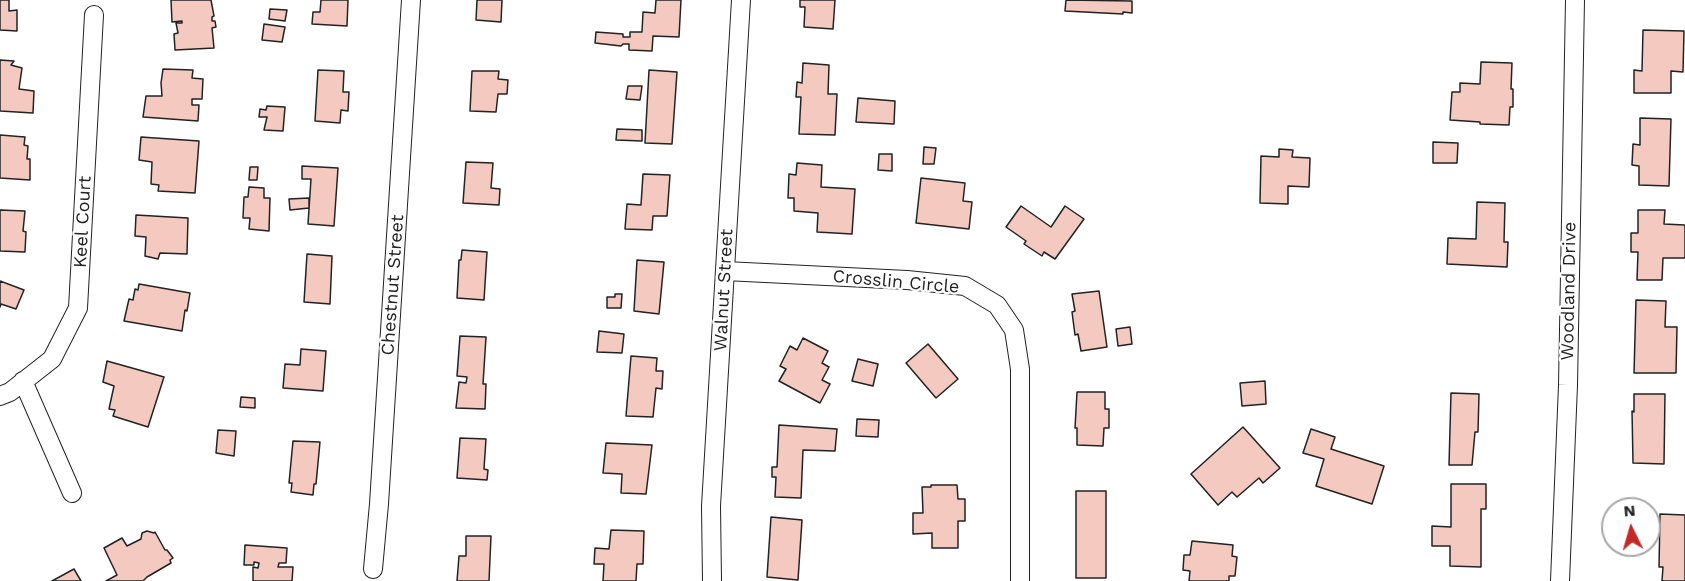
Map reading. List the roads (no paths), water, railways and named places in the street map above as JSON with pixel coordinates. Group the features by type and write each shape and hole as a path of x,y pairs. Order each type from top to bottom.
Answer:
{"street":[{"name":"Chestnut Street","path":"373,569 411,0"},
{"name":"Walnut Street","path":"712,581 711,506 741,0"},
{"name":"Woodland Drive","path":"1560,581 1568,374 1575,0"},
{"name":"Keel Court","path":"0,396 10,392 52,359 78,308 94,15"},
{"name":"Crosslin Circle","path":"725,271 907,280 965,286 997,306 1014,330 1020,369 1020,581"},
{"path":"23,381 72,493"}]}
